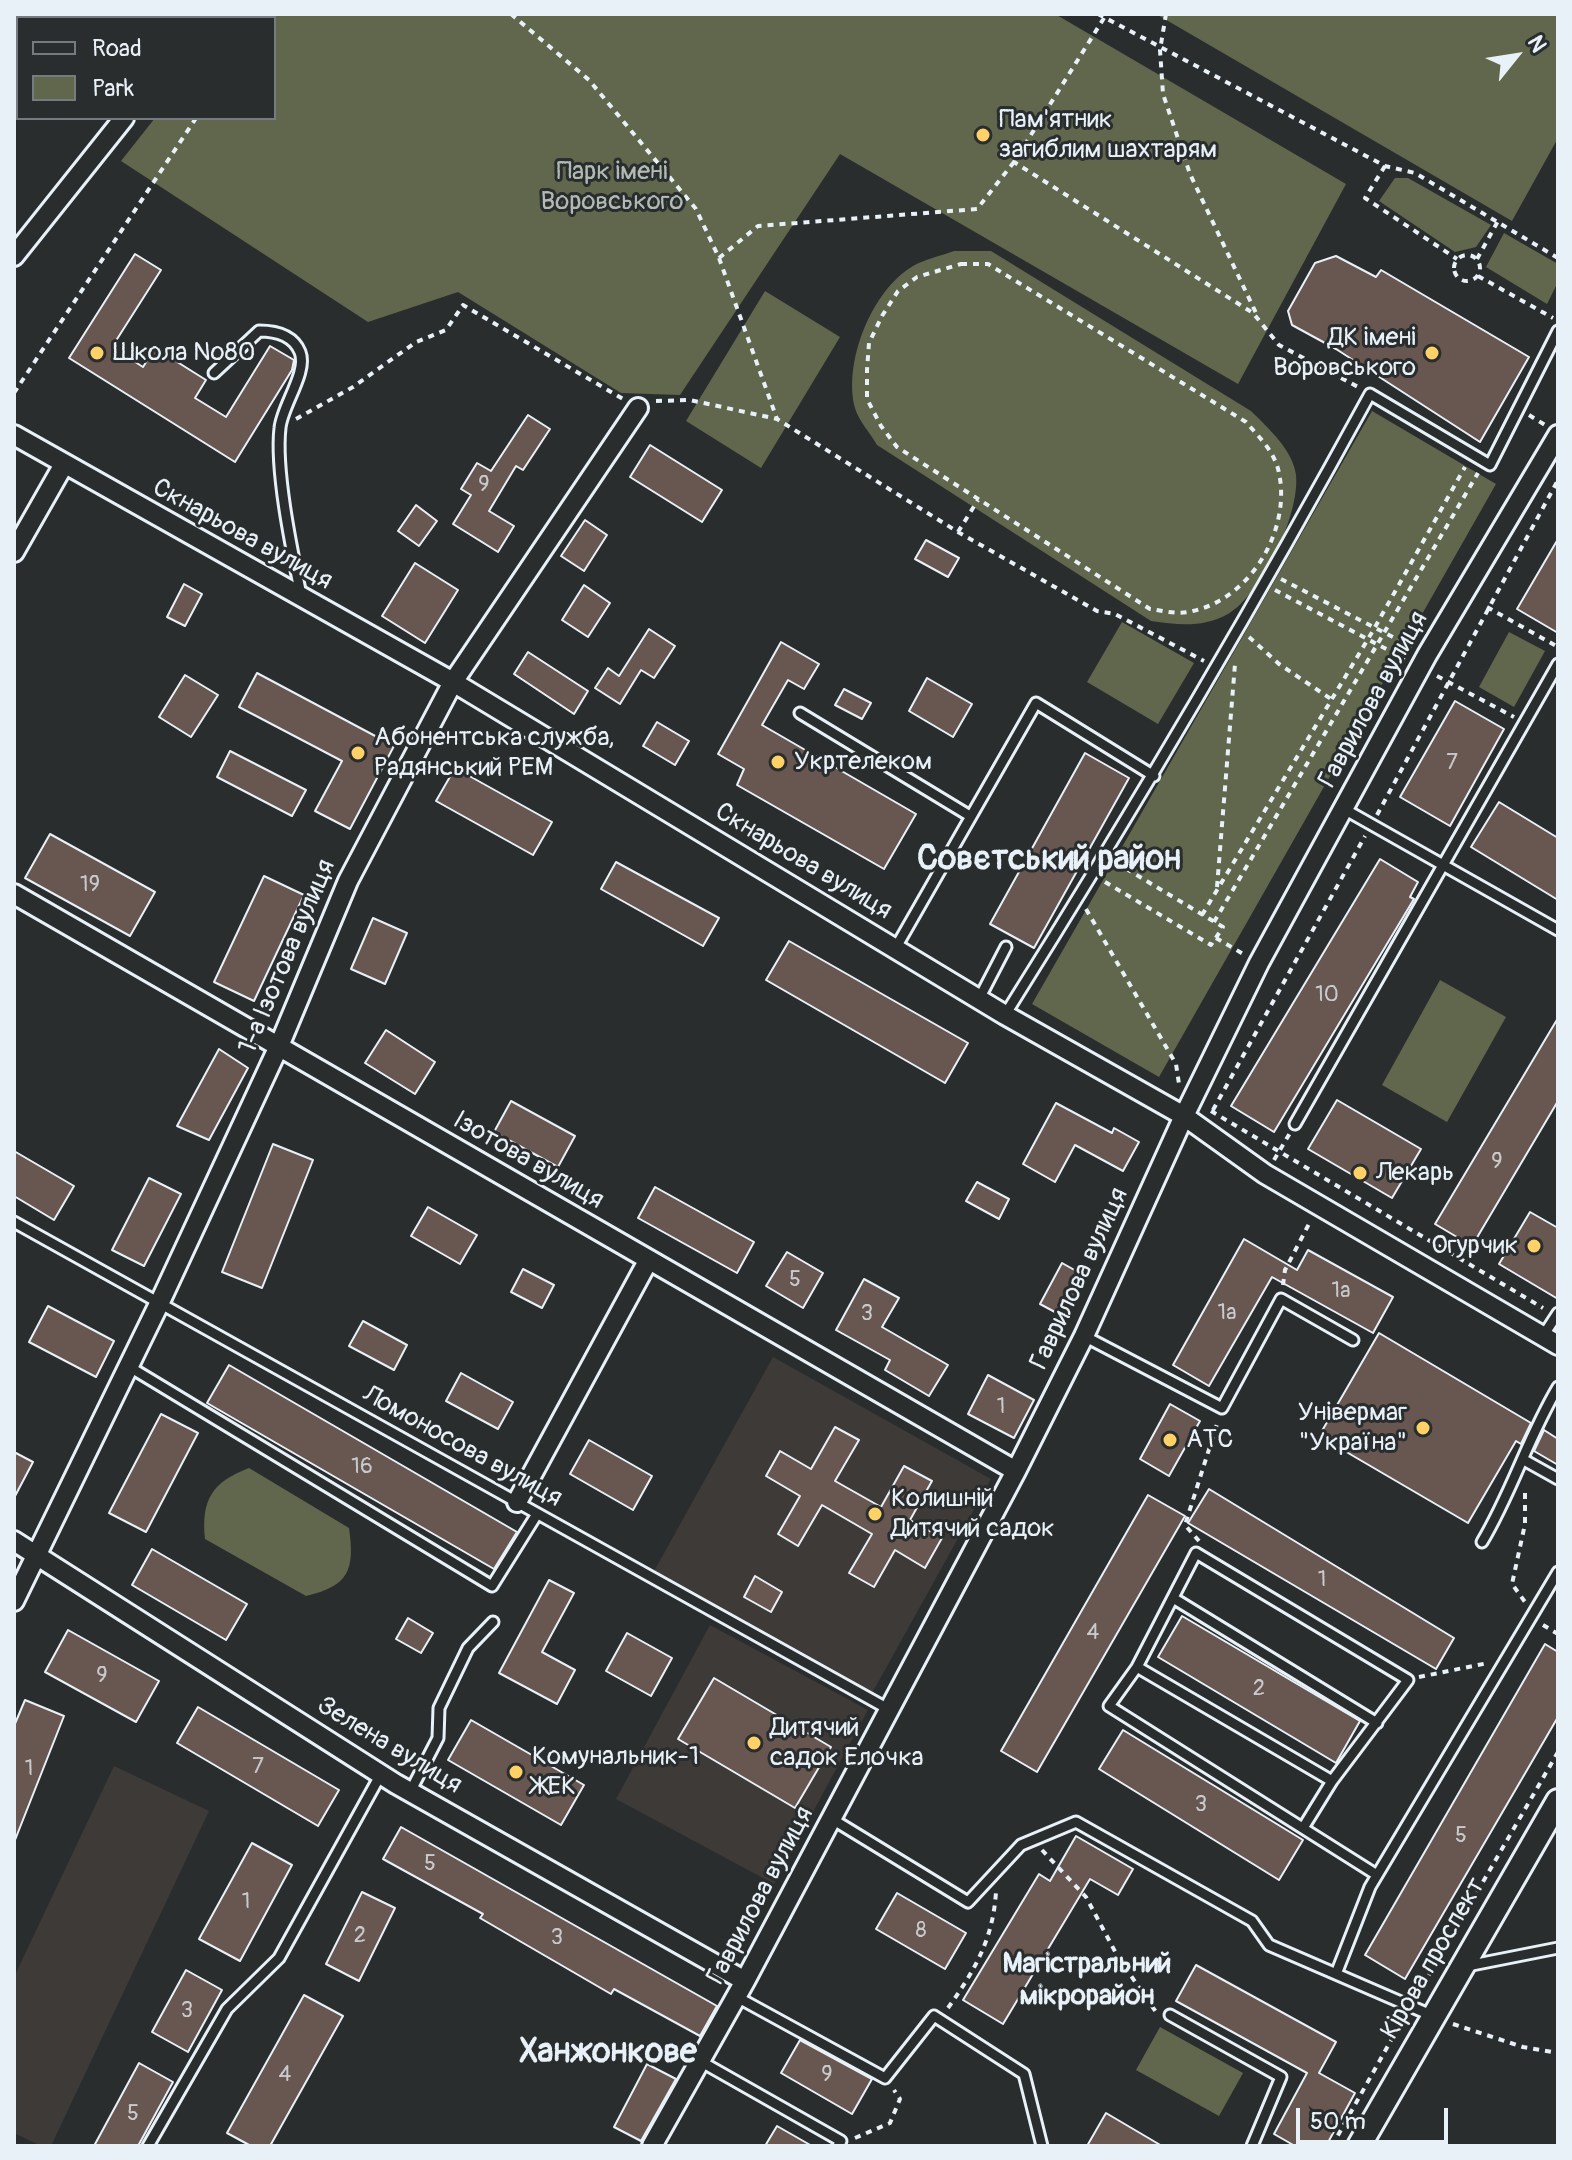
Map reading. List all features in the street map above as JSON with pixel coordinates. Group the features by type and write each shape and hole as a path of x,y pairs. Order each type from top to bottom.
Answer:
{"street":[{"path":"14,256 122,120"},
{"name":"1-а Ізотова вулиця","path":"14,1601 159,1304 279,1046 348,881 453,682 638,408"},
{"name":"Гаврилова вулиця","path":"652,2146 741,1989 1016,1471 1084,1336 1184,1116 1259,963 1424,661 1558,434"},
{"name":"Скнарьова вулиця","path":"14,435 63,466 453,682 1005,1015 1184,1116 1265,1174 1550,1341"},
{"path":"14,552 63,466"},
{"name":"Ізотова вулиця","path":"14,894 1016,1471"},
{"path":"517,1502 648,1261"},
{"name":"Зелена вулиця","path":"14,1541 410,1792 741,1989"},
{"name":"Кірова проспект","path":"1359,2146 1558,1801"}],"lane":[{"path":"214,373 259,331 275,331 292,340 303,367 280,428 284,493 301,598"},
{"path":"1005,1015 1154,776 1214,666 1266,585 1370,394 1490,465 1558,331"},
{"path":"1295,1124 1523,722 1554,678 1558,664"},
{"path":"895,949 1036,703 1154,776"},
{"path":"800,713 970,816"},
{"path":"1344,809 1558,930"},
{"path":"979,999 1006,947"},
{"name":"Ломоносова вулиця","path":"14,1222 890,1710"},
{"path":"1084,1336 1222,1408 1281,1299 1353,1340"},
{"path":"1550,1341 1557,1314"},
{"path":"128,1366 492,1586 537,1514"},
{"path":"1482,1542 1524,1460 1536,1424 1558,1387"},
{"path":"1524,1460 1558,1479"},
{"path":"1303,1828 1332,1781 1408,1680 1196,1553 1137,1667 1109,1706 1377,1875"},
{"path":"1336,1974 1377,1875 1558,1572"},
{"path":"1173,1598 1377,1723"},
{"path":"410,1792 438,1738 439,1708 468,1648 493,1622"},
{"path":"1137,1667 1332,1781"},
{"path":"148,2146 227,2009 279,1958 381,1774"},
{"path":"832,1819 968,1902 1021,1845 1076,1822 1252,1921 1269,1945 1433,2016"},
{"path":"1461,1967 1558,1948"},
{"path":"741,1989 885,2078 934,2016 940,2019 1024,2074 1042,2146"},
{"path":"1170,2015 1281,2077 1252,2146"},
{"path":"700,2061 841,2141 838,2146"}],"path":[{"path":"511,14 589,80 696,209 719,258 777,419"},
{"path":"1098,14 1160,50 1385,166 1415,173 1558,258"},
{"path":"1166,14 1160,50 1163,94 1190,174 1260,322"},
{"path":"719,258 758,226 977,209 1014,162 1104,18"},
{"path":"14,393 195,120"},
{"path":"1014,162 1253,313 1279,345 1370,394"},
{"path":"1385,166 1365,198 1457,259"},
{"path":"1477,259 1498,221"},
{"path":"1464,255 1477,259 1481,267 1478,276 1467,282 1459,279 1453,267 1457,259 1464,255"},
{"path":"961,264 988,264 1246,422 1270,450 1279,471 1282,498 1275,529 1264,554 1235,593 1190,612 1170,613 1150,609 978,499 897,447 867,399 869,343 898,291 917,277 961,264"},
{"path":"1478,276 1558,321"},
{"path":"280,428 353,387 416,342 446,330 463,305 638,408 653,401 690,400 777,419 958,532 1097,611 1115,614 1214,666"},
{"path":"1520,410 1558,434"},
{"path":"1202,915 1367,641 1472,454"},
{"path":"1214,922 1485,462"},
{"path":"1213,1110 1558,480"},
{"path":"958,532 978,499"},
{"path":"1272,574 1386,634 1448,682 1523,722"},
{"path":"1266,585 1367,641 1424,661"},
{"path":"1463,593 1558,647"},
{"path":"1238,627 1279,664 1332,699"},
{"path":"1217,889 1238,627"},
{"path":"1092,874 1211,945 1223,927 1104,855"},
{"path":"1079,896 1176,1064 1184,1116"},
{"path":"1216,938 1237,951"},
{"path":"1265,1174 1295,1124"},
{"path":"1252,1135 1557,1314"},
{"path":"1281,1299 1285,1270 1318,1206"},
{"path":"1201,1543 1185,1525 1222,1408"},
{"path":"1524,1460 1525,1524 1512,1584 1533,1613 1558,1634"},
{"path":"1408,1680 1506,1659"},
{"path":"1332,2146 1558,1752"},
{"path":"1032,1840 1086,1897 1118,1957 1154,2011 1170,2015"},
{"path":"940,2019 973,1973 994,1924 997,1871"},
{"path":"1433,2016 1523,2047 1558,2053"},
{"path":"838,2146 890,2123 900,2099 885,2078"}],"shaded area":[{"path":"773,1357 991,1479 871,1695 653,1573"},
{"path":"710,1625 868,1710 774,1884 616,1799"},
{"path":"114,1766 209,1811 51,2146 41,2146 14,2133 14,1977"}],"green space":[{"name":"Парк імені Воровського","path":"1055,14 1346,184 1238,384 840,154 680,395 621,393 458,292 368,322 121,161 153,120 276,120 276,16 236,16"},
{"path":"1156,14 1558,14 1558,138 1512,221"},
{"path":"1395,178 1408,178 1491,225 1476,247 1455,252 1379,201"},
{"path":"1504,233 1558,264 1558,282 1547,304 1486,267"},
{"path":"954,251 991,251 1251,411 1279,440 1290,457 1296,475 1292,510 1266,572 1241,604 1228,614 1200,623 1151,621 877,445 857,413 852,390 857,349 864,329 873,309 898,277 913,266"},
{"path":"765,291 840,337 761,468 686,421"},
{"path":"1372,411 1496,484 1159,1077 1032,1004"},
{"path":"1122,622 1194,663 1158,724 1087,682"},
{"path":"1509,632 1545,651 1514,707 1479,687"},
{"path":"1440,980 1506,1017 1447,1122 1382,1085"},
{"path":"249,1468 349,1528 349,1565 346,1574 332,1587 306,1596 205,1539 205,1513 212,1494 226,1480"},
{"path":"1160,2027 1243,2073 1219,2116 1136,2070"}],"building":[{"name":"Школа №80","path":"135,254 161,270 112,347 143,367 155,348 206,380 195,398 226,417 270,346 294,360 292,370 235,462 69,358"},
{"name":"ДК імені Воровського","path":"1336,256 1376,277 1381,270 1529,357 1480,442 1336,349 1292,325 1288,311 1315,263"},
{"path":"528,415 550,429 523,470 516,466 489,511 514,526 498,552 453,524 471,495 461,489 477,463 491,471"},
{"path":"650,445 722,490 702,522 630,477"},
{"path":"416,505 437,521 419,546 398,531"},
{"path":"585,520 607,535 584,571 561,556"},
{"path":"1558,539 1558,633 1517,609"},
{"path":"926,540 959,558 948,577 915,559"},
{"path":"415,563 458,590 425,643 382,616"},
{"path":"184,584 202,594 185,626 167,617"},
{"path":"584,585 610,603 588,637 562,620"},
{"path":"649,629 675,646 654,678 641,670 620,704 595,688 608,668 619,676"},
{"name":"Укртелеком","path":"781,642 819,664 804,689 788,680 762,725 916,814 884,869 737,785 744,769 718,754"},
{"path":"528,652 588,691 574,714 514,674"},
{"name":"Абонентська служба, Радянський РЕМ","path":"257,673 394,746 350,829 315,811 342,761 239,707"},
{"path":"185,675 218,695 191,737 159,717"},
{"path":"927,678 972,704 953,737 909,711"},
{"path":"844,689 871,703 862,719 835,705"},
{"path":"1455,701 1504,729 1450,826 1400,797"},
{"path":"657,722 689,741 675,765 643,746"},
{"path":"230,751 306,790 292,816 217,777"},
{"path":"1085,753 1129,778 1034,948 990,924"},
{"path":"455,768 552,822 533,855 436,801"},
{"path":"1499,802 1558,838 1558,900 1471,847"},
{"path":"50,834 155,892 130,936 25,878"},
{"path":"1380,859 1418,882 1410,897 1414,899 1274,1132 1231,1106"},
{"path":"616,862 719,918 703,946 601,889"},
{"path":"264,876 304,895 254,1001 214,982"},
{"path":"373,918 407,933 385,984 351,969"},
{"path":"789,941 968,1043 945,1083 766,980"},
{"path":"1558,1018 1558,1101 1472,1246 1435,1224"},
{"path":"386,1030 435,1062 415,1094 365,1063"},
{"path":"219,1049 248,1068 209,1140 177,1126"},
{"path":"1337,1100 1421,1149 1392,1198 1308,1149"},
{"path":"511,1101 575,1136 558,1167 494,1132"},
{"path":"1056,1103 1112,1133 1114,1128 1139,1142 1123,1171 1075,1145 1055,1182 1023,1164"},
{"path":"273,1144 313,1160 262,1288 222,1272"},
{"path":"14,1151 74,1186 54,1220 14,1196"},
{"path":"149,1178 181,1194 144,1266 112,1250"},
{"path":"977,1182 1009,1199 999,1219 966,1201"},
{"path":"655,1187 754,1242 737,1273 638,1218"},
{"path":"428,1207 477,1235 460,1264 411,1236"},
{"name":"Огурчик","path":"1530,1212 1558,1228 1558,1299 1499,1264"},
{"path":"1244,1239 1297,1270 1308,1250 1393,1297 1373,1333 1272,1277 1209,1386 1173,1365"},
{"path":"787,1252 823,1273 803,1308 766,1286"},
{"path":"1062,1263 1087,1277 1066,1318 1040,1304"},
{"path":"523,1269 554,1285 542,1308 511,1292"},
{"path":"864,1279 899,1298 882,1327 948,1365 929,1396 885,1370 890,1360 836,1330"},
{"path":"48,1306 114,1341 96,1377 29,1342"},
{"path":"363,1321 407,1345 394,1370 349,1346"},
{"name":"Універмаг \"Україна\"","path":"1379,1333 1531,1423 1521,1444 1516,1441 1468,1523 1319,1436"},
{"path":"229,1365 517,1532 494,1569 207,1403"},
{"path":"461,1373 513,1402 498,1429 446,1401"},
{"path":"988,1375 1034,1400 1014,1438 968,1414"},
{"name":"АТС","path":"1170,1404 1200,1421 1169,1476 1140,1459"},
{"path":"161,1414 198,1433 146,1532 109,1513"},
{"name":"Колишній Дитячий садок","path":"835,1427 859,1440 835,1481 881,1507 904,1466 932,1481 910,1520 942,1538 925,1568 895,1550 874,1587 849,1573 872,1534 822,1505 798,1546 778,1534 800,1496 766,1476 780,1451 811,1469"},
{"path":"1544,1430 1558,1439 1558,1465 1534,1451"},
{"path":"589,1440 652,1476 633,1510 570,1474"},
{"path":"14,1452 33,1462 14,1498"},
{"path":"1209,1489 1454,1638 1436,1669 1188,1523"},
{"path":"1148,1495 1185,1516 1037,1772 1001,1751"},
{"path":"152,1549 247,1604 226,1640 132,1585"},
{"path":"755,1576 782,1592 771,1612 744,1597"},
{"path":"549,1580 574,1593 542,1652 575,1670 557,1704 499,1673"},
{"path":"1182,1616 1360,1721 1336,1763 1158,1657"},
{"path":"408,1618 433,1633 421,1653 396,1639"},
{"path":"68,1630 159,1681 136,1722 45,1672"},
{"path":"627,1633 672,1658 651,1696 606,1671"},
{"path":"1545,1644 1558,1652 1558,1717 1405,1979 1365,1955"},
{"name":"Дитячий садок Елочка","path":"714,1678 831,1747 795,1808 678,1739"},
{"path":"25,1700 64,1716 15,1840 14,1726"},
{"path":"198,1707 339,1790 318,1826 177,1743"},
{"name":"Комунальник-1 ЖЕК","path":"471,1720 584,1785 561,1825 448,1760"},
{"path":"1123,1730 1303,1840 1279,1880 1099,1769"},
{"path":"401,1827 717,2006 700,2036 614,1989 611,1994 480,1918 483,1914 383,1859"},
{"path":"1076,1836 1133,1869 1118,1895 1090,1879 1003,2024 963,2000 1039,1874 1050,1881"},
{"path":"252,1843 292,1865 240,1961 199,1939"},
{"path":"362,1892 395,1908 359,1981 326,1964"},
{"path":"897,1893 966,1933 945,1969 876,1929"},
{"path":"1196,1965 1336,2042 1319,2073 1355,2093 1326,2146 1295,2146 1274,2134 1307,2073 1176,2001"},
{"path":"186,1970 222,1990 188,2052 152,2032"},
{"path":"304,1995 343,2016 270,2146 251,2146 227,2133"},
{"path":"800,2040 872,2079 852,2114 781,2073"},
{"path":"139,2063 173,2082 138,2146 94,2146"},
{"path":"647,2064 676,2079 641,2141 614,2127"},
{"path":"1106,2113 1162,2146 1087,2146"},
{"path":"777,2126 812,2146 765,2146"}],"place":[{"name":"Пам'ятник загиблим шахтарям","path":"983,135"},
{"name":"Школа №80","path":"97,353"},
{"name":"ДК імені Воровського","path":"1432,353"},
{"name":"Абонентська служба, Радянський РЕМ","path":"358,753"},
{"name":"Укртелеком","path":"778,762"},
{"name":"Лекарь","path":"1360,1173"},
{"name":"Огурчик","path":"1534,1246"},
{"name":"Універмаг \"Україна\"","path":"1423,1428"},
{"name":"АТС","path":"1170,1440"},
{"name":"Колишній Дитячий садок","path":"875,1514"},
{"name":"Дитячий садок Елочка","path":"754,1743"},
{"name":"Комунальник-1 ЖЕК","path":"516,1772"}],"district":[{"name":"Совєтський район","path":"1049,860"},
{"name":"Магістральний мікрорайон","path":"1087,1981"},
{"name":"Ханжонкове","path":"608,2053"}]}
